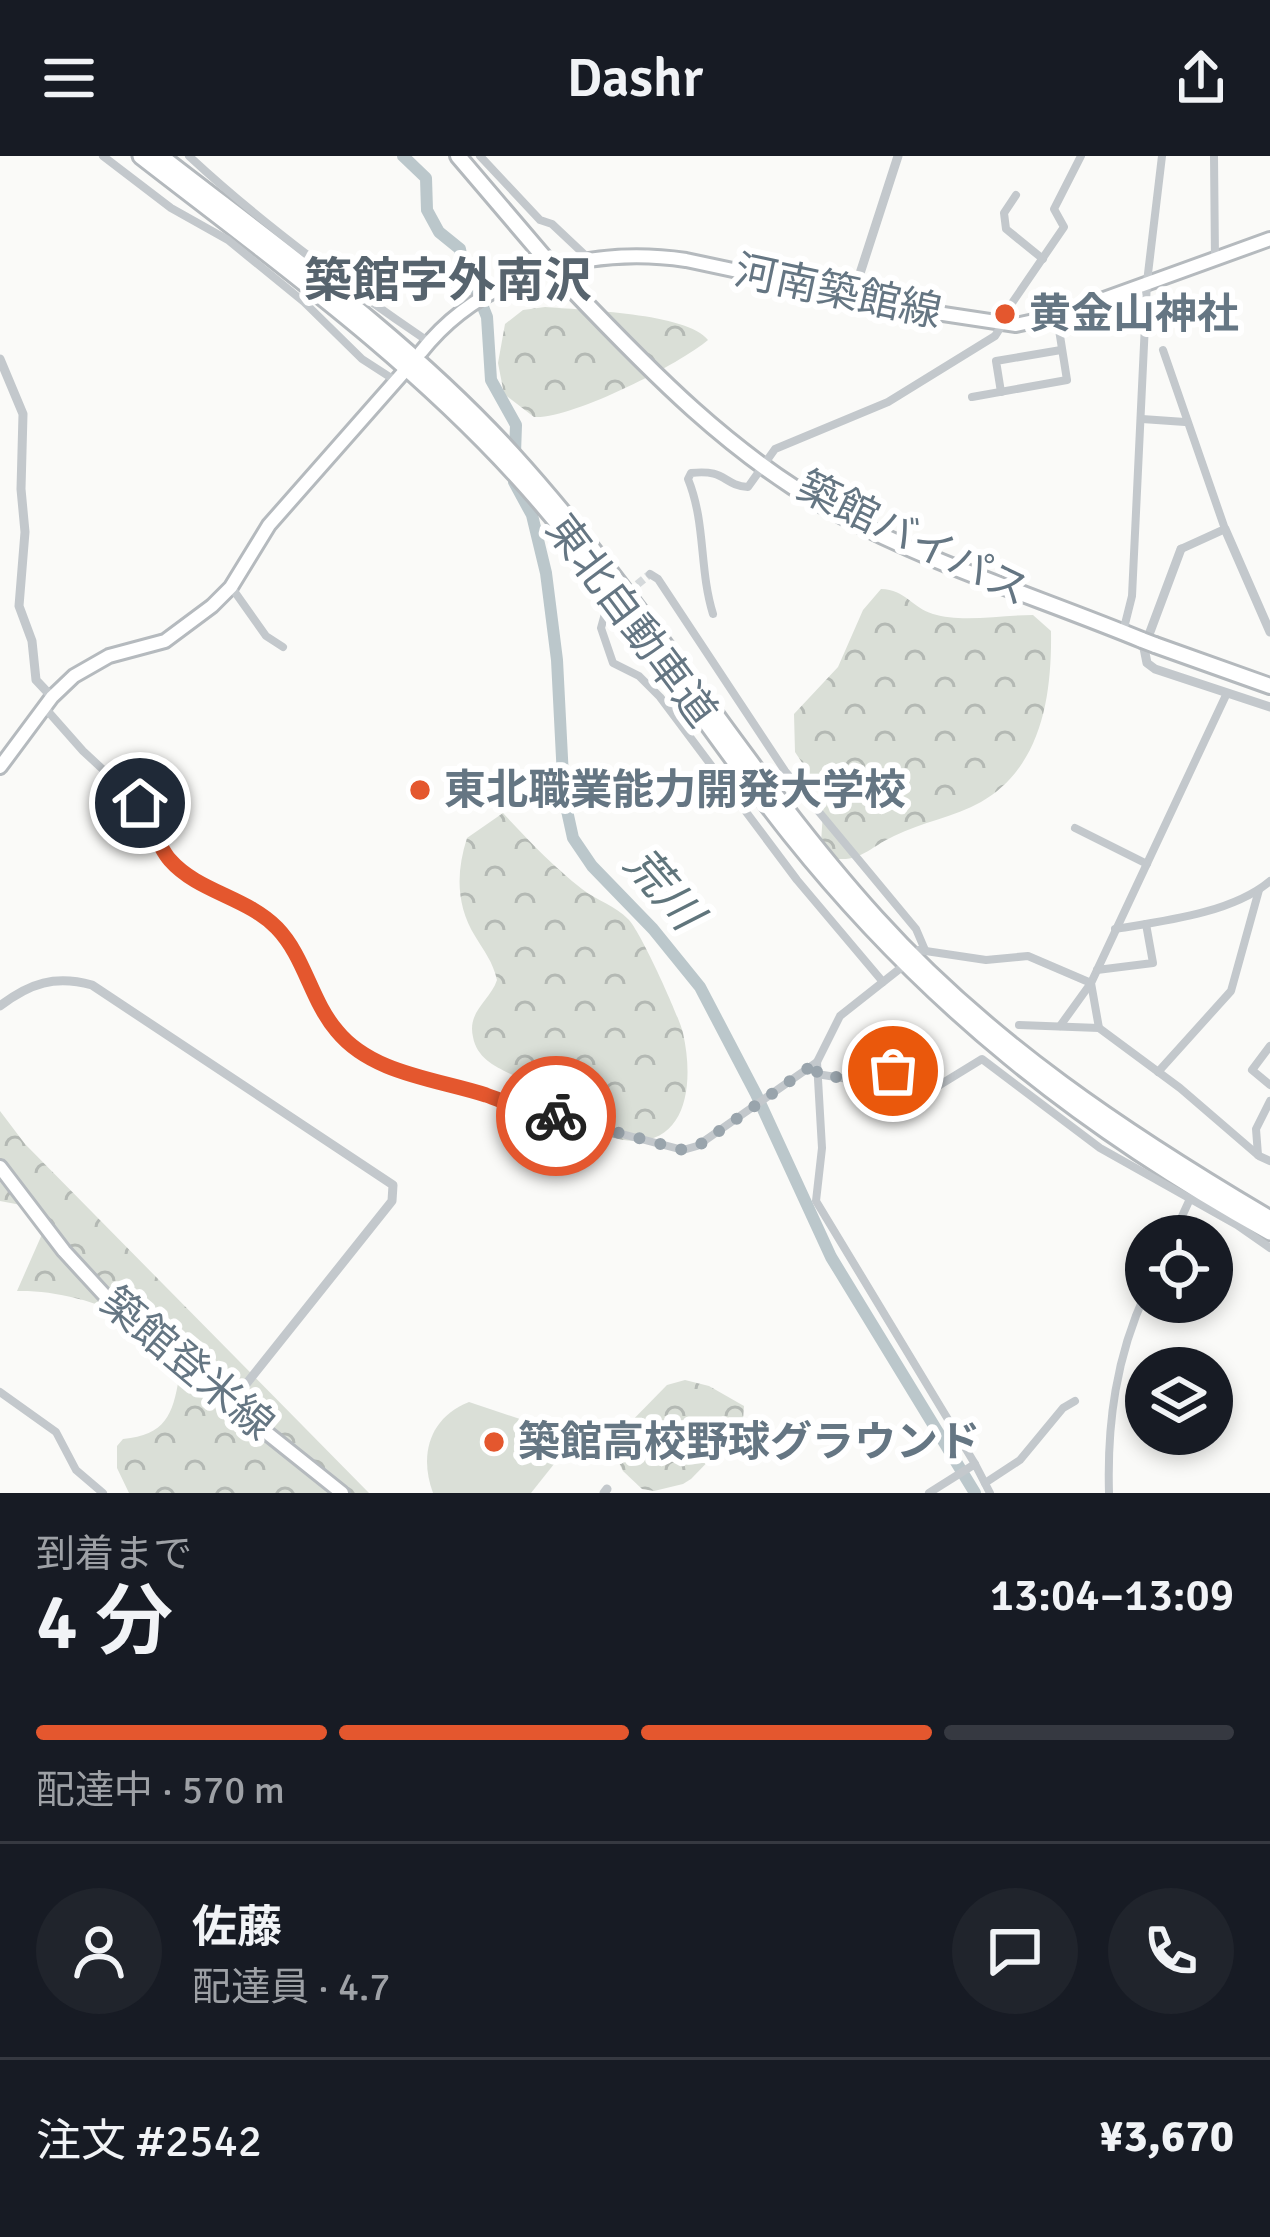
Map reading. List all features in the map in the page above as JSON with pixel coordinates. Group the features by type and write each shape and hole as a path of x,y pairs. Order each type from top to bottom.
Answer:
{"highway":[{"name":"東北自動車道","path":"142,156 360,325 495,444"},
{"name":"東北自動車道","path":"160,156 367,316 495,444 598,555 809,839 922,967 1073,1095 1270,1220"},
{"name":"築館バイパス","path":"458,156 568,286 664,385 765,466 833,511 948,566 1270,686"},
{"name":"東北自動車道","path":"530,482 788,831 916,976 1067,1106 1270,1232"}],"main road":[{"name":"河南築館線","path":"425,347 490,296 561,262 587,257 645,255 686,260 1000,324 1057,316 1270,239"},
{"path":"0,766 48,703 91,664 180,632 231,586 269,525 399,377"},
{"name":"築館登米線","path":"0,1167 64,1251 132,1325 341,1493"}],"street":[{"path":"103,156 170,208 228,240 304,302 362,359 399,377"},
{"path":"189,156 234,201 425,347"},
{"path":"480,156 540,220 552,224 587,257"},
{"path":"853,295 898,156"},
{"path":"712,614 704,586 698,504 688,475 715,471 748,487 775,449 888,402 995,336 1064,227 1054,209 1081,156"},
{"path":"1123,632 1132,596 1148,282 1162,156"},
{"path":"1214,156 1216,258"},
{"path":"1016,195 1004,213 1006,230 1043,259"},
{"path":"972,397 1067,380 1057,316"},
{"path":"1001,392 996,361 1061,350"},
{"path":"1163,350 1225,529 1270,632"},
{"path":"0,359 24,426 25,532 19,607 32,641 36,680 83,752 140,803 167,858 274,925 336,1031 365,1054 426,1080 489,1096 532,1114 665,1148 698,1146 816,1067 873,1083 884,1111"},
{"path":"0,388 17,399"},
{"path":"1142,419 1185,422"},
{"path":"1225,529 1181,549 1144,658 1154,669 1270,707"},
{"path":"650,574 721,670 782,773 916,929 922,950 986,960 1028,956 1091,983"},
{"path":"231,586 266,636 283,647"},
{"path":"606,610 601,628 613,663 639,676 660,697 738,803 883,982"},
{"path":"1060,1026 1091,983 1227,693"},
{"path":"738,803 748,798"},
{"path":"1075,828 1148,863"},
{"path":"1115,929 1218,906 1270,881"},
{"path":"1158,1072 1231,991 1259,890"},
{"path":"1097,970 1153,963 1146,924"},
{"path":"902,968 833,1025 816,1067 822,1148 816,1201 990,1493"},
{"path":"0,1006 20,991 53,979 92,985 393,1185 392,1201 231,1403"},
{"path":"1091,983 1099,1028"},
{"path":"1019,1025 1099,1028 1270,1161"},
{"path":"1270,1046 1252,1070 1270,1085"},
{"path":"877,1088 893,1071 938,1086 982,1059 1068,1126 1270,1248"},
{"path":"1258,1156 1256,1129 1270,1101"},
{"path":"1183,1215 1189,1201"},
{"path":"1109,1493 1107,1432 1136,1323"},
{"path":"0,1393 56,1432 76,1469 103,1493"},
{"path":"985,1483 1020,1460 1063,1408 1075,1401"},
{"path":"929,1493 974,1465"}],"green space":[{"path":"545,307 657,318 697,331 708,340 624,389 572,410 534,417 504,394 498,363 505,324 523,310"},
{"path":"881,589 897,592 925,611 944,617 1033,615 1051,631 1049,680 1030,749 1002,787 960,812 905,831 855,857 838,859 827,857 821,843 824,796 795,752 794,714 838,667 863,610"},
{"path":"503,813 571,880 628,919 667,992 683,1033 687,1079 677,1118 650,1139 628,1141 591,1130 487,1060 476,1046 473,1020 497,980 464,912 461,863 467,838"},
{"path":"0,1111 25,1144 369,1493 129,1493 117,1468 117,1446 123,1439 158,1428 170,1412 179,1377 141,1332 116,1313 74,1298 17,1291 43,1232 40,1216 21,1205 0,1201"},
{"path":"685,1380 709,1386 744,1406 743,1420 691,1479 654,1491 642,1489 616,1457 619,1434 667,1385"},
{"name":"築館高校野球グラウンド","path":"469,1402 556,1431 562,1454 531,1493 433,1493 427,1465 431,1439 445,1418"}],"waterway":[{"name":"荒川","path":"403,156 426,178 427,210 439,232 460,249 465,277 487,317 491,380 516,425 514,482 532,515 546,573 557,660 564,797 573,838 592,866 700,987 756,1094 831,1257 975,1493"}],"tunnel":[{"path":"628,592 650,574"},
{"path":"748,798 779,775"}],"way so far":[{"path":"556,1116 683,1150 698,1146 817,1062 817,1074 873,1083 877,1088 893,1071"}],"place":[{"name":"黄金山神社","path":"1005,314"},
{"name":"東北職業能力開発大学校","path":"420,790"},
{"name":"築館高校野球グラウンド","path":"494,1442"}],"district":[{"name":"築館字外南沢","path":"448,281"}],"route":[{"path":"140,803 167,858 274,925 336,1031 351,1044 426,1080 489,1096 532,1114 556,1116"}]}
